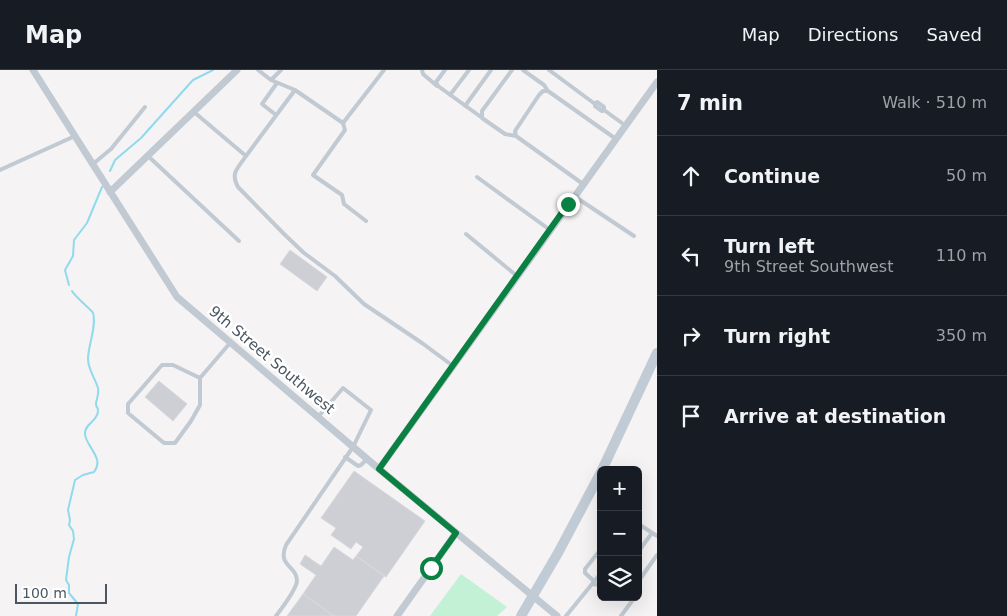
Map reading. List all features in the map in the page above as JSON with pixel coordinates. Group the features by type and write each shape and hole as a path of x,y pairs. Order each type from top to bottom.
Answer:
{"main road":[{"path":"603,466 657,353"},
{"path":"521,616 558,553 597,479"}],"street":[{"name":"9th Street Southwest","path":"33,70 177,297 367,459 556,616"},
{"path":"110,192 237,70"},
{"path":"379,469 657,82"},
{"path":"648,94 657,96"},
{"path":"397,616 456,533"}],"lane":[{"path":"258,70 271,80 295,90 343,123 345,130 313,175 342,195 344,204 366,221"},
{"path":"271,80 281,70"},
{"path":"343,123 384,70"},
{"path":"422,70 423,74 465,106 505,134 516,136 583,184"},
{"path":"438,86 436,82 445,70"},
{"path":"450,95 469,70"},
{"path":"465,106 491,70"},
{"path":"482,118 482,111 512,70"},
{"path":"523,70 544,84 548,91 616,139"},
{"path":"549,70 595,104 597,102 604,107 604,110 626,126"},
{"path":"276,115 262,104 277,83"},
{"path":"295,90 235,172 234,180 238,187 304,253 335,276 364,304 453,366"},
{"path":"516,136 515,131 539,95 543,91 548,91"},
{"path":"93,164 111,148 145,106"},
{"path":"194,112 246,156"},
{"path":"0,170 75,136"},
{"path":"148,156 239,241"},
{"path":"477,177 550,230"},
{"path":"574,196 634,236"},
{"path":"466,234 517,276"},
{"path":"200,378 173,365 162,365 128,404 128,413 164,443 175,443 200,405 200,378 230,343"},
{"path":"276,616 297,581 295,574 284,560 282,554 286,545 353,447 372,410 343,388 318,417"},
{"path":"345,457 358,466 362,465 367,459"},
{"path":"642,526 655,534 642,548"},
{"path":"597,554 585,569 585,573 593,582 597,584"},
{"path":"642,576 657,555"},
{"path":"566,616 597,578"},
{"path":"621,616 632,601"}],"green space":[{"path":"461,574 507,607 497,616 430,616"}],"building":[{"path":"290,250 327,277 317,291 280,264"},
{"path":"159,381 187,404 173,421 145,397"},
{"path":"354,471 425,521 386,577 356,556 363,547 356,542 351,549 331,535 336,528 321,518"},
{"path":"334,547 353,560 356,556 384,576 356,616 334,616 303,594 316,575 300,564 305,555 321,566"},
{"path":"303,594 334,616 287,616"}],"waterway":[{"path":"110,171 115,160 141,138 193,80 213,70"},
{"path":"69,285 65,270 73,256 74,240 87,223 102,187"},
{"path":"72,291 93,313 94,323 88,359 98,390 97,414 85,431 86,439 96,457 97,467 94,472 83,475 75,480 68,510 69,525 73,531 74,539 66,580 69,585 69,593 78,604 76,616"}],"route":[{"path":"431,568 456,533 379,469 568,204"}]}
